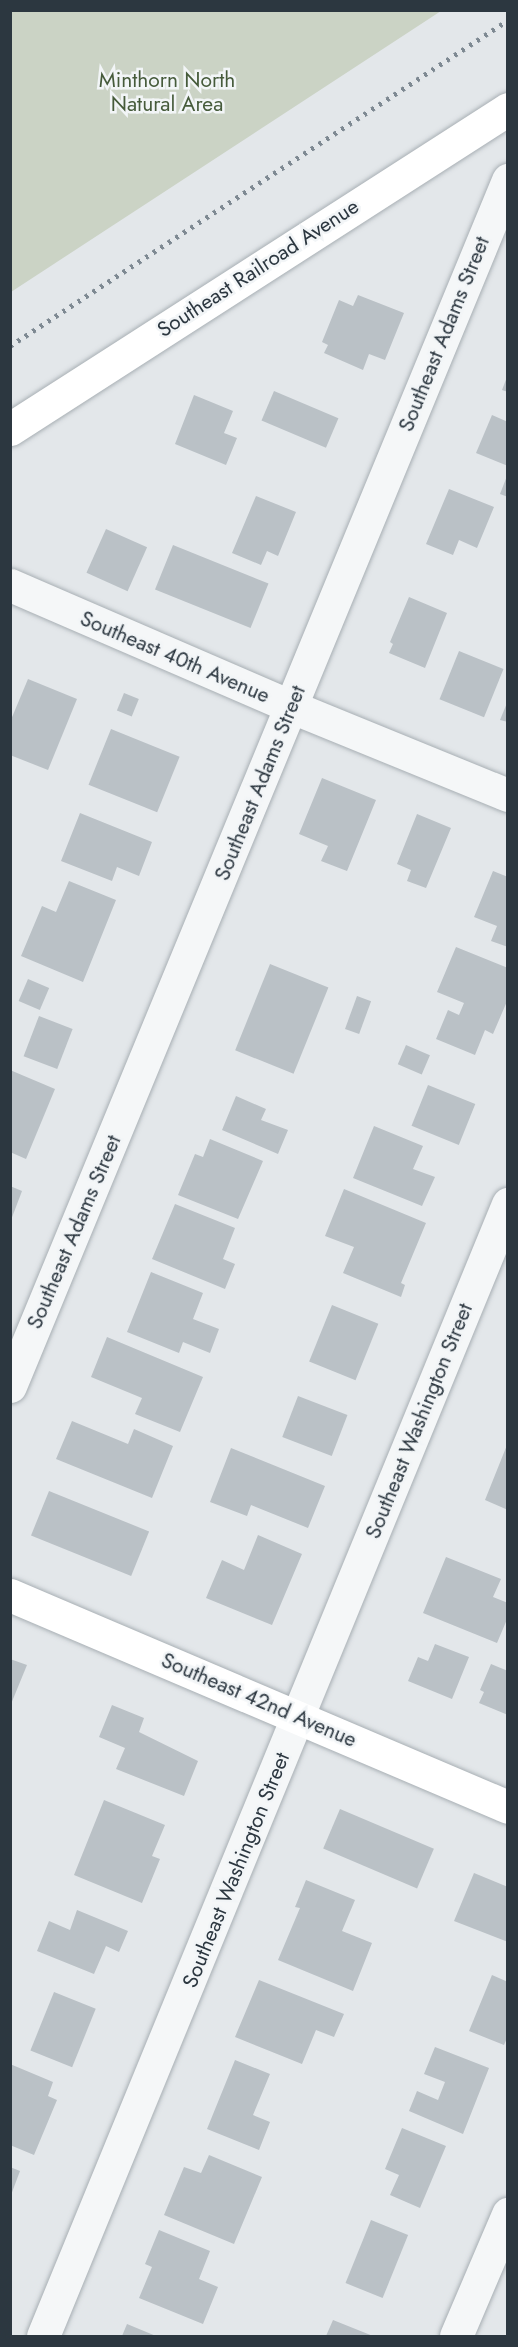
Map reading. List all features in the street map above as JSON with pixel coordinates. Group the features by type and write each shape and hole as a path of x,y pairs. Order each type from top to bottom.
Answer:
{"street":[{"name":"Southeast Railroad Avenue","path":"10,429 507,109"},
{"name":"Southeast Adams Street","path":"10,1386 292,707 507,180"},
{"name":"Southeast 40th Avenue","path":"10,585 292,707 507,795"},
{"name":"Southeast Washington Street","path":"43,2337 299,1717 507,1203"},
{"name":"Southeast 42nd Avenue","path":"10,1595 507,1807"},
{"path":"456,2337 507,2214"}],"green space":[{"name":"Minthorn North Natural Area","path":"11,10 441,10 441,11 11,292"}],"building":[{"path":"358,295 404,313 385,360 369,354 363,370 324,353 328,345 322,342 339,300 353,306"},
{"path":"508,377 508,392 502,390"},
{"path":"274,391 338,418 326,448 261,420"},
{"path":"194,395 233,411 224,433 237,438 226,465 175,444"},
{"path":"492,415 508,422 508,466 476,453"},
{"path":"508,476 508,497 500,494"},
{"path":"449,489 494,507 477,548 459,540 453,555 426,544"},
{"path":"256,496 296,512 278,556 267,551 261,565 232,553"},
{"path":"106,529 147,547 128,591 86,573"},
{"path":"173,545 268,584 251,628 155,590"},
{"path":"409,597 447,613 425,668 389,653 393,644 390,642"},
{"path":"459,651 504,669 484,717 440,699"},
{"path":"28,679 77,699 48,770 10,755 10,722"},
{"path":"124,693 139,699 132,717 117,711"},
{"path":"508,703 508,722 500,720"},
{"path":"111,729 180,757 157,812 89,785"},
{"path":"322,778 376,800 347,871 321,861 328,846 299,834"},
{"path":"80,813 152,842 139,876 117,867 112,881 61,861"},
{"path":"417,814 451,828 426,888 407,881 411,870 397,864"},
{"path":"493,871 508,877 508,947 491,941 497,926 474,917"},
{"path":"69,881 116,900 83,982 21,956 42,906 56,912"},
{"path":"456,947 508,968 508,999 493,1034 485,1030 475,1055 436,1039 448,1010 459,1015 464,1003 437,992"},
{"path":"270,964 328,988 294,1074 235,1050"},
{"path":"28,979 49,988 40,1010 19,1001"},
{"path":"357,996 371,1001 359,1034 345,1029"},
{"path":"39,1016 73,1029 57,1069 24,1056"},
{"path":"406,1045 430,1055 422,1074 398,1064"},
{"path":"10,1070 55,1089 26,1159 10,1152"},
{"path":"428,1085 475,1104 459,1145 412,1126"},
{"path":"236,1096 266,1109 261,1120 288,1130 278,1154 222,1130"},
{"path":"374,1126 423,1146 413,1169 435,1177 422,1206 353,1178"},
{"path":"210,1139 263,1161 238,1219 178,1195 195,1154 203,1157"},
{"path":"10,1186 22,1191 11,1220 10,1220"},
{"path":"344,1189 426,1223 401,1283 405,1285 401,1297 343,1273 354,1247 325,1236"},
{"path":"175,1204 235,1228 223,1259 235,1264 225,1289 152,1259"},
{"path":"151,1272 203,1293 193,1319 219,1329 210,1353 183,1342 179,1353 127,1332"},
{"path":"332,1305 378,1324 356,1380 309,1362"},
{"path":"107,1337 203,1377 180,1432 135,1414 142,1398 91,1377"},
{"path":"298,1396 347,1415 332,1456 282,1437"},
{"path":"72,1421 128,1444 134,1429 173,1446 152,1498 56,1459"},
{"path":"508,1446 508,1510 485,1500"},
{"path":"231,1448 325,1486 308,1528 251,1505 247,1516 210,1502"},
{"path":"49,1491 149,1531 131,1576 31,1536"},
{"path":"258,1535 302,1554 272,1625 206,1598 222,1560 244,1570"},
{"path":"446,1557 501,1579 493,1597 508,1603 508,1617 497,1643 423,1613"},
{"path":"435,1644 469,1657 452,1699 408,1681 418,1657 428,1661"},
{"path":"10,1659 27,1665 11,1704 10,1704"},
{"path":"491,1664 508,1671 508,1715 479,1703 484,1692 480,1690"},
{"path":"112,1705 144,1718 139,1732 198,1761 184,1796 116,1769 125,1748 99,1737"},
{"path":"104,1800 165,1825 152,1856 160,1859 142,1903 74,1875"},
{"path":"340,1809 434,1849 417,1888 323,1849"},
{"path":"474,1873 508,1887 508,1942 454,1921"},
{"path":"306,1880 355,1900 342,1931 372,1943 353,1991 278,1960 300,1908 295,1907"},
{"path":"77,1910 128,1931 119,1952 106,1946 94,1974 37,1951 49,1921 70,1930"},
{"path":"492,1975 508,1982 508,2036 504,2045 469,2031"},
{"path":"259,1980 344,2014 334,2037 316,2030 302,2064 235,2037"},
{"path":"54,1992 96,2009 72,2067 30,2050"},
{"path":"435,2047 489,2068 463,2134 409,2111 417,2091 438,2100 445,2082 424,2074"},
{"path":"235,2060 270,2074 253,2115 270,2122 259,2150 207,2129"},
{"path":"10,2064 53,2082 48,2096 57,2100 34,2155 10,2145"},
{"path":"402,2128 446,2146 420,2208 390,2195 399,2175 385,2169"},
{"path":"209,2155 262,2177 234,2244 164,2215 184,2167 201,2173"},
{"path":"10,2167 20,2171 11,2195 10,2195"},
{"path":"371,2220 408,2235 383,2298 346,2283"},
{"path":"159,2230 210,2251 199,2279 218,2287 203,2324 139,2298 152,2267 145,2264"},
{"path":"333,2320 373,2336 326,2336"},
{"path":"127,2324 156,2336 122,2336"}],"railway":[{"path":"10,346 508,20"}]}
